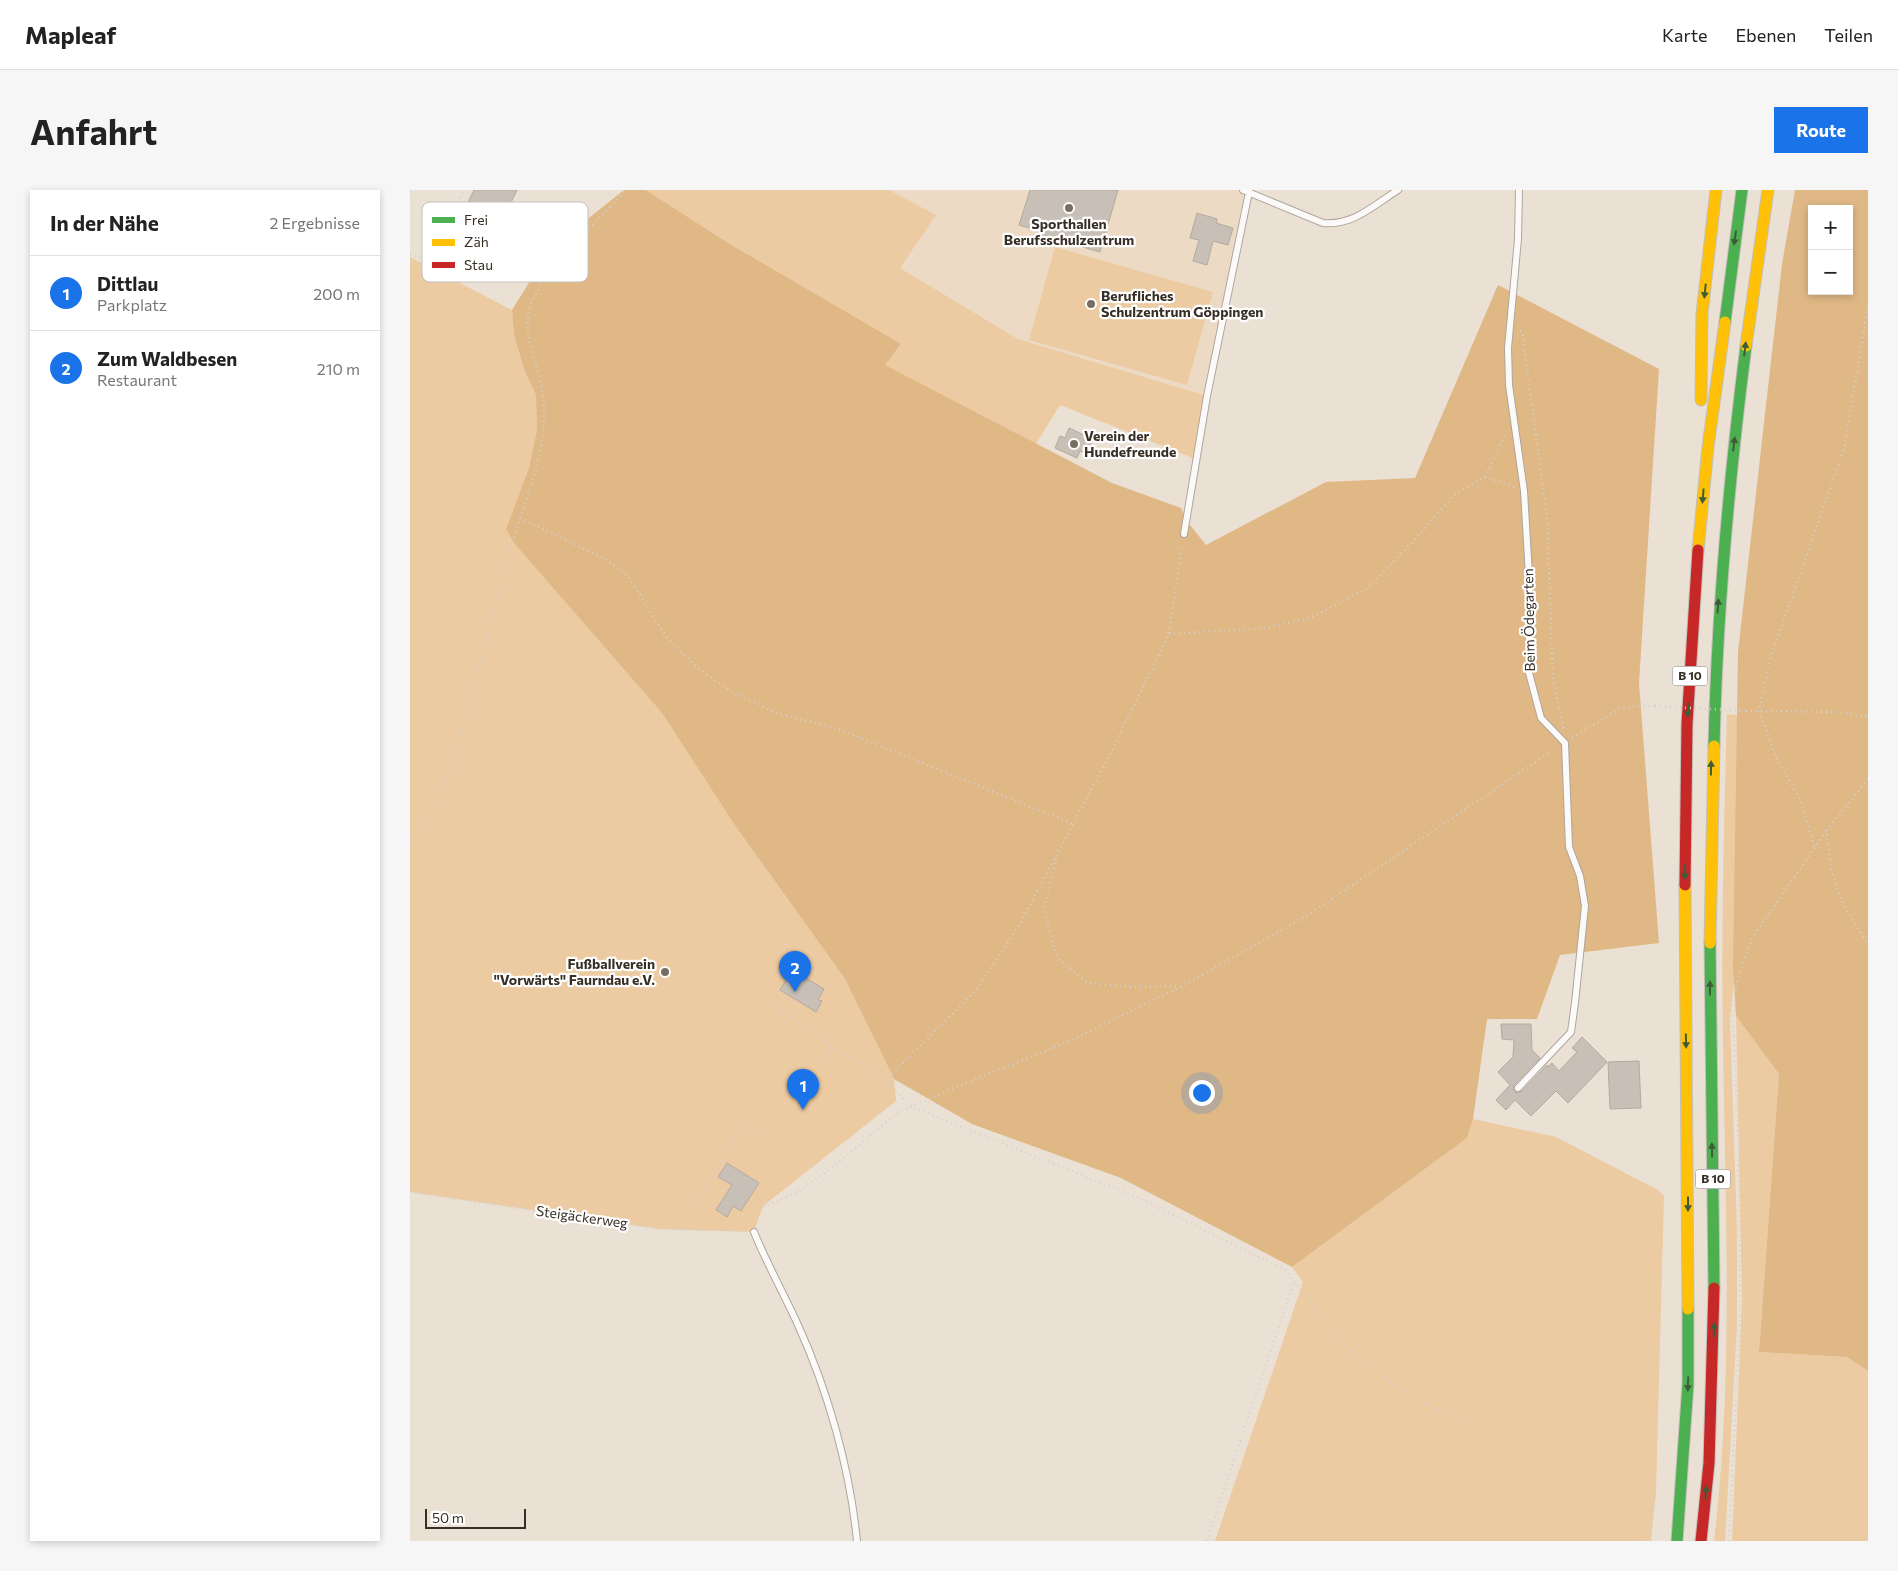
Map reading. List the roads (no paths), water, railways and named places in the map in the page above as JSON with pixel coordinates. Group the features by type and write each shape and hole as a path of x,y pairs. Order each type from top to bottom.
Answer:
{"highway":[{"name":"B 10","path":"1708,447 1700,392 1702,314 1716,190"},
{"name":"B 10","path":"1676,1541 1684,1461 1688,1384 1685,905 1687,724 1695,582 1708,447 1742,190"},
{"name":"B 10","path":"1701,1541 1713,1382 1714,1297 1710,898 1716,645 1729,480 1753,285 1768,190"}],"lane":[{"path":"1184,534 1207,396 1246,191 1323,223 1336,225 1347,222 1366,212 1398,190"},
{"name":"Beim Ödegarten","path":"1518,1088 1571,1032 1584,906 1580,876 1569,847 1563,741 1542,718 1528,674 1529,576 1524,491 1509,376 1510,325 1518,239 1519,190"},
{"path":"754,1232 799,1326 823,1392 845,1467 854,1507 857,1541"}],"place":[{"name":"Sporthallen Berufsschulzentrum","path":"1069,208"},
{"name":"Berufliches Schulzentrum Göppingen","path":"1091,304"},
{"name":"Verein der Hundefreunde","path":"1074,444"},
{"name":"Fußballverein \"Vorwärts\" Faurndau e.V.","path":"665,972"},
{"name":"Zum Waldbesen","path":"795,992"},
{"name":"Dittlau","path":"803,1110"}]}
